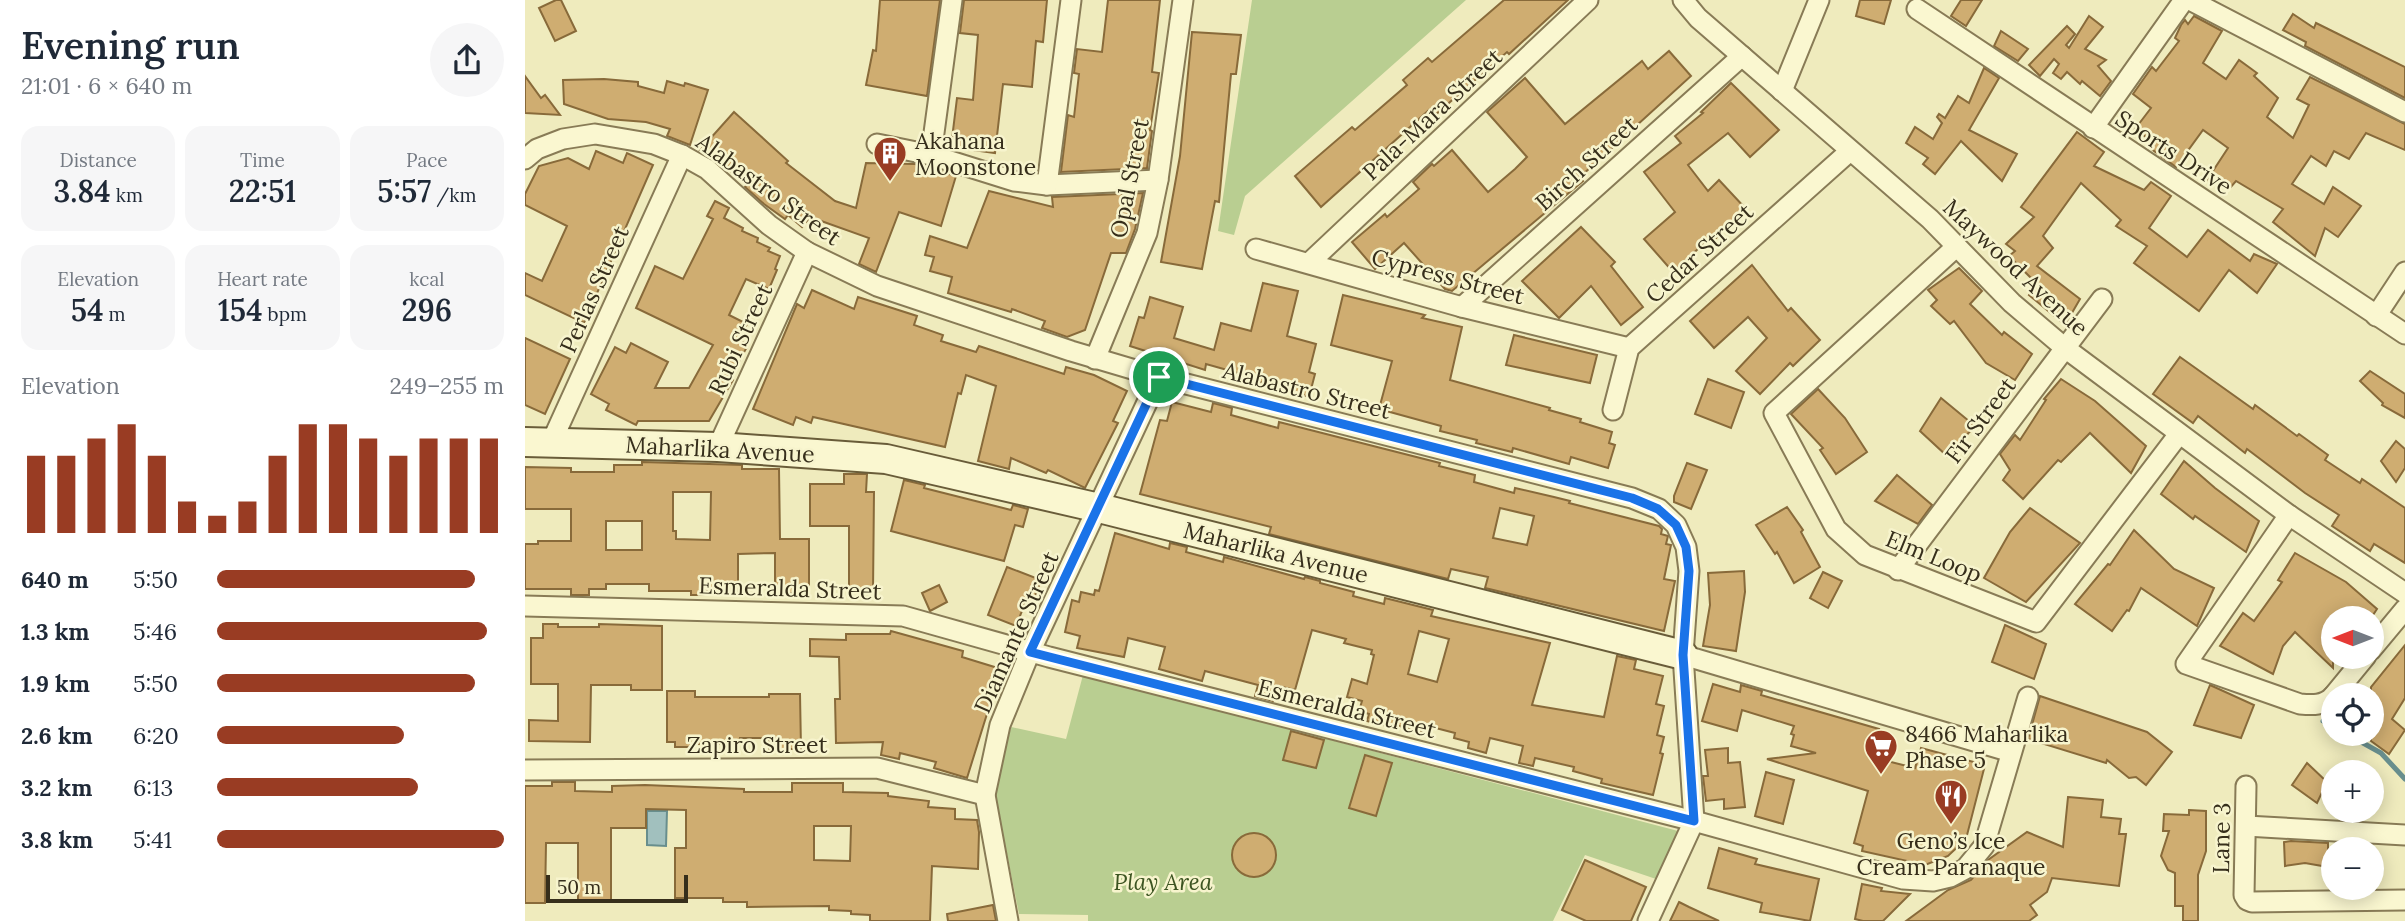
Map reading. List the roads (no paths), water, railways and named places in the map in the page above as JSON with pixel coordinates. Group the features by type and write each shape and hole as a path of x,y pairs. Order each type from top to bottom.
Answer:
{"street":[{"path":"931,155 952,0"},
{"path":"1047,185 1071,0"},
{"name":"Opal Street","path":"1095,359 1147,233 1158,180 1183,0"},
{"name":"Pala-Mara Street","path":"1309,263 1588,0"},
{"name":"Maywood Avenue","path":"1683,0 1698,18 1930,219 2012,303 2065,348 2290,515 2405,593"},
{"path":"1782,91 1819,0"},
{"path":"2093,128 2184,0"},
{"path":"2190,0 2405,112"},
{"name":"Sports Drive","path":"1917,9 2405,334"},
{"name":"Birch Street","path":"1462,307 1742,56"},
{"name":"Alabastro Street","path":"525,159 537,149 563,139 595,134 654,144 682,155 706,169 769,225 807,251 877,286 1095,359 1632,498 1658,509 1676,525 1686,547 1689,571 1683,655 1694,821 1648,921"},
{"path":"877,144 931,155 1014,181 1047,185 1158,180"},
{"name":"Cedar Street","path":"1629,348 1850,152"},
{"name":"Perlas Street","path":"538,442 682,155"},
{"name":"Elm Loop","path":"1956,247 1774,412 1836,529 1865,555 2036,622 2179,434"},
{"name":"Cypress Street","path":"1256,249 1462,307 1629,348"},
{"name":"Rubi Street","path":"718,447 807,251"},
{"path":"2377,316 2405,272"},
{"name":"Fir Street","path":"1898,570 2102,299"},
{"path":"1613,410 1629,348"},
{"name":"Diamante Street","path":"1008,921 985,795 1000,725 1030,652 1159,377"},
{"name":"Maharlika Avenue","path":"538,442 718,447 886,459 1099,508 1683,655 2011,752"},
{"path":"2290,515 2186,664 2299,704 2321,703"},
{"name":"Esmeralda Street","path":"525,606 902,616 1030,652 1694,821 1903,879 1933,881 1950,877 1965,869 1984,846 2028,697"},
{"path":"2384,634 2405,609"},
{"path":"2343,683 2355,669"},
{"name":"Zapiro Street","path":"525,770 877,768 985,795"},
{"name":"Lane 3","path":"2246,786 2244,895 2247,900 2405,900"},
{"path":"2246,826 2405,835"}],"water":[{"path":"647,811 667,811 666,846 647,845"}],"waterway":[{"path":"2368,746 2381,753 2405,779"}],"place":[{"name":"Akahana Moonstone","path":"890,183"},
{"name":"8466 Maharlika Phase 5","path":"1881,776"},
{"name":"Geno’s Ice Cream Paranaque","path":"1951,826"}],"park label":[{"name":"Play Area","path":"1163,881"}]}
